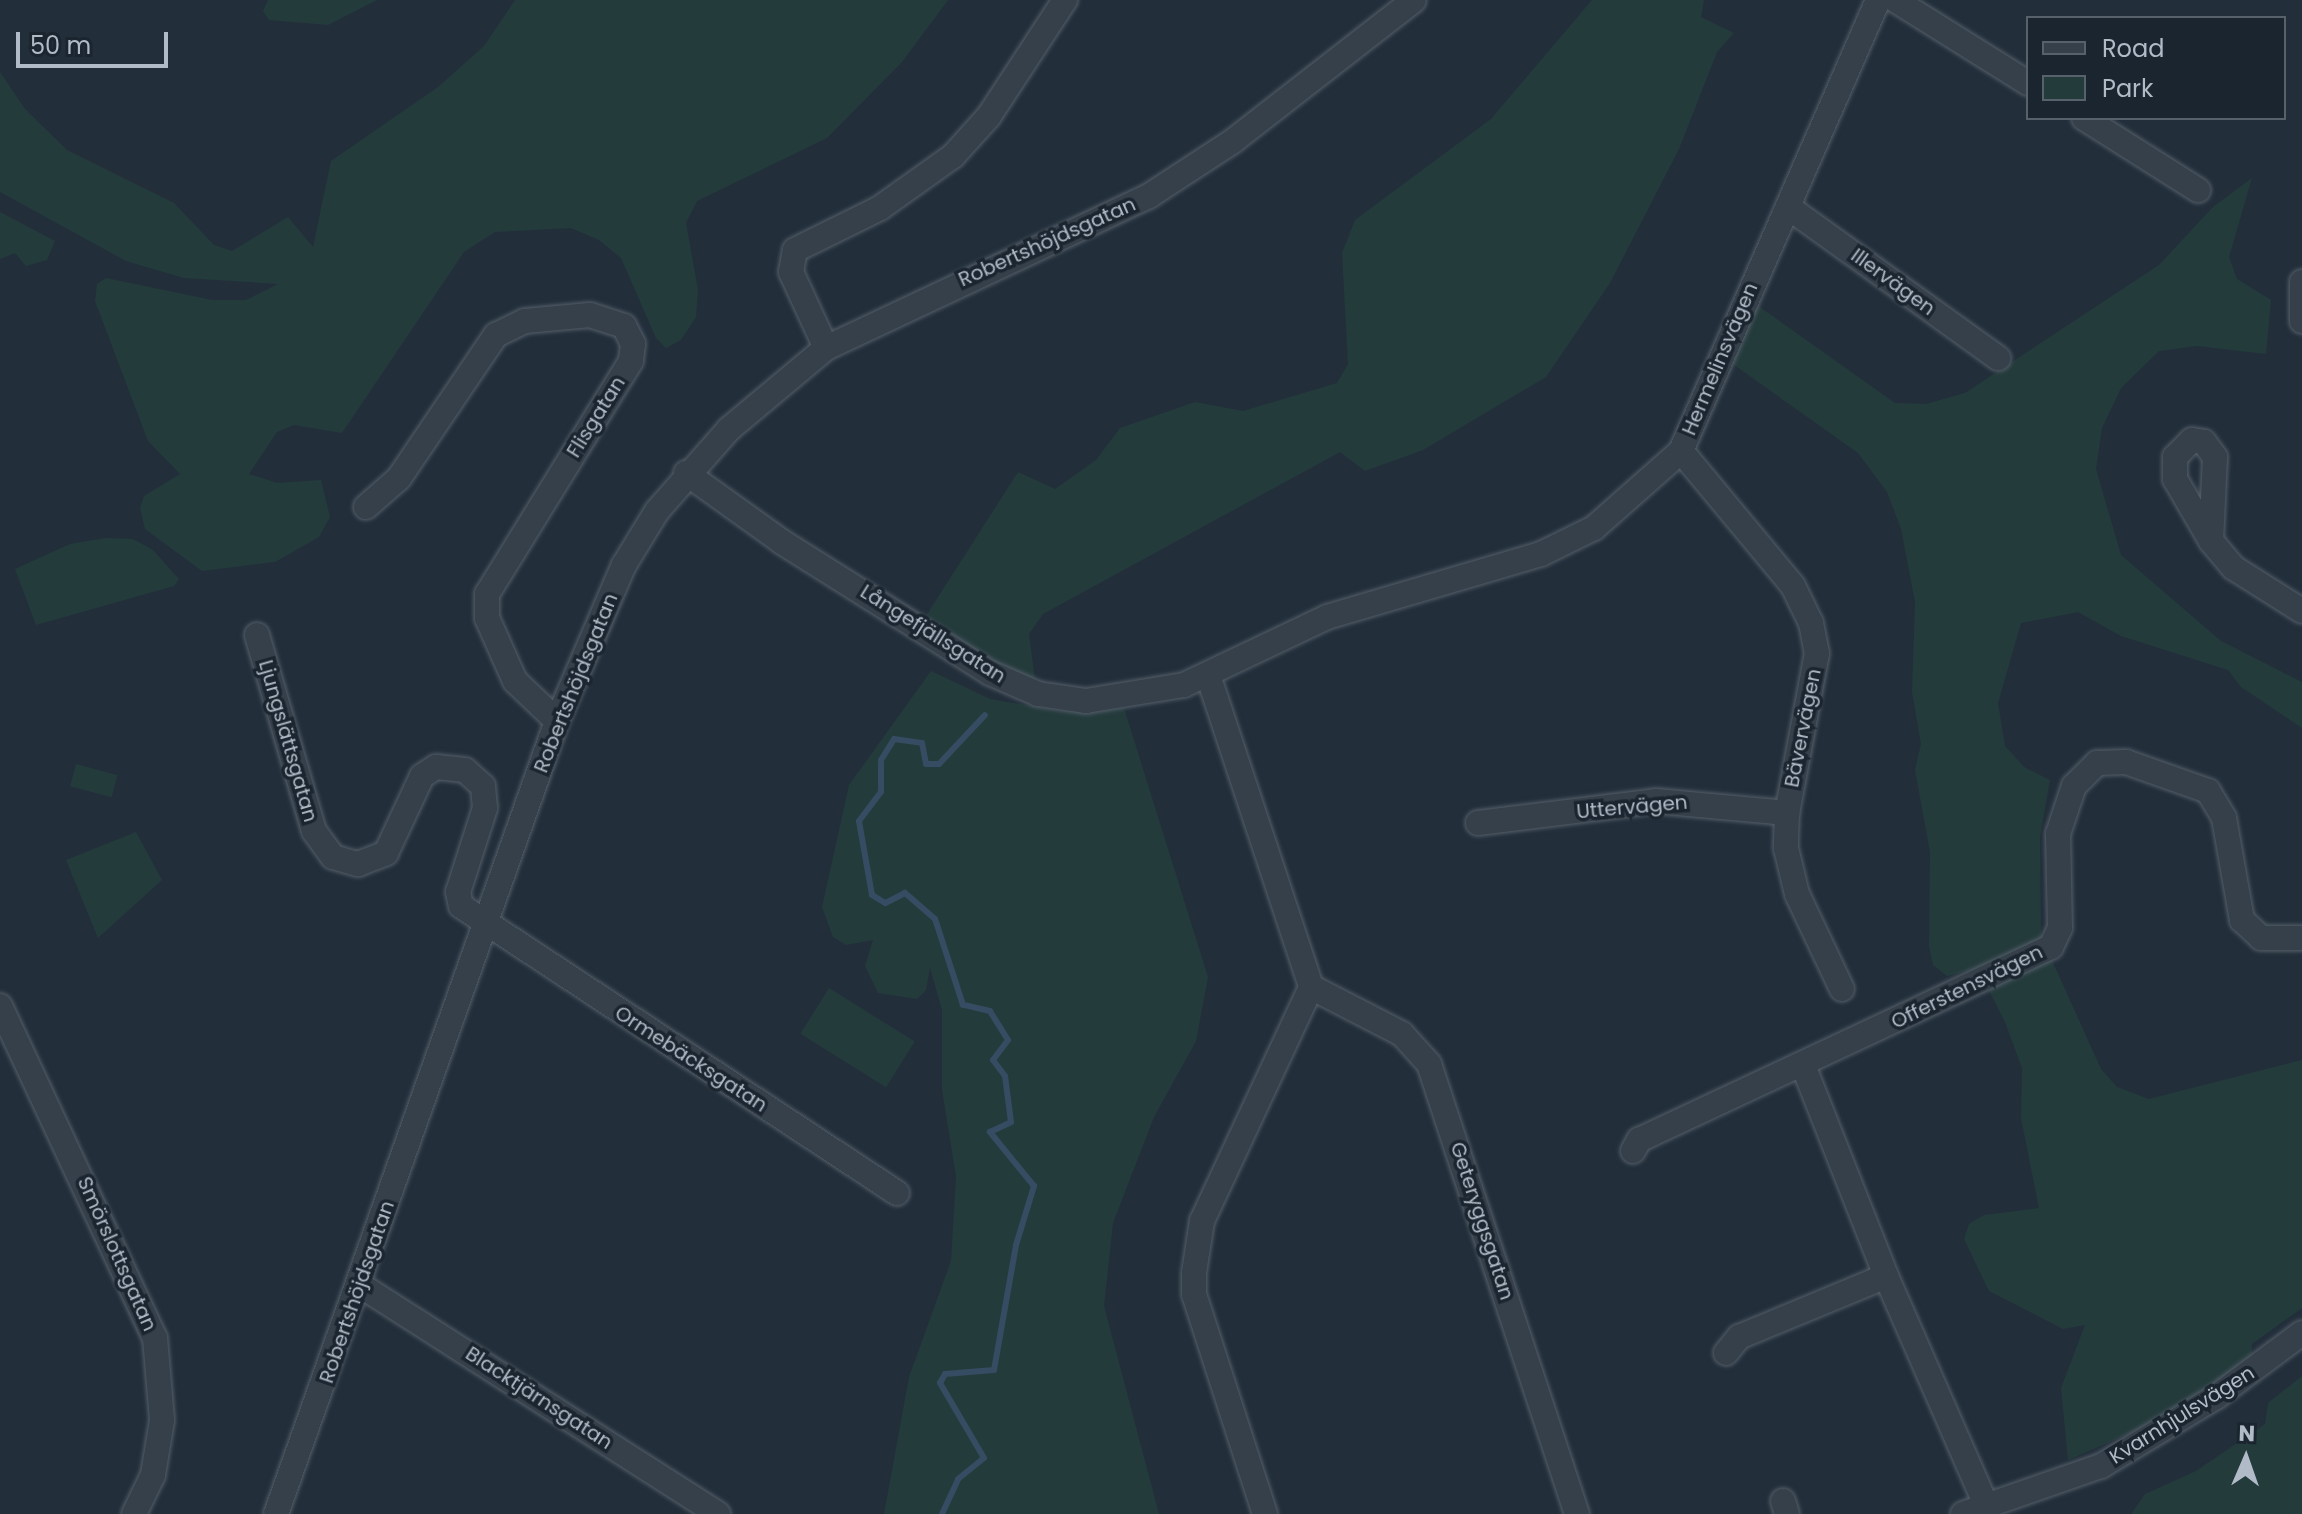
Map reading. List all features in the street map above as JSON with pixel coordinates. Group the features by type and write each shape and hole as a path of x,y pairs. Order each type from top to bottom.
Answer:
{"street":[{"path":"826,348 791,272 795,250 889,202 953,156 989,116 1065,0"},
{"name":"Robertshöjdsgatan","path":"276,1514 360,1285 557,721 624,565 686,473 826,348 1149,196 1233,141 1414,0"},
{"name":"Hermelinsvägen","path":"1383,599 1569,542 1616,512 1681,451 1878,0"},
{"path":"1895,0 2026,82"},
{"path":"2087,120 2198,190"},
{"name":"Illervägen","path":"1788,207 1998,358"},
{"path":"2302,282 2302,321"},
{"name":"Flisgatan","path":"366,507 399,478 496,335 525,321 590,315 624,326 633,344 631,361 487,594 487,618 515,681 557,721"},
{"name":"Bävervägen","path":"1681,451 1793,586 1811,623 1817,653 1787,813 1786,848 1797,894 1842,989"},
{"name":"Långefjällsgatan","path":"686,473 782,542 1013,684 1086,701 1131,699 1208,675 1327,617 1383,599"},
{"path":"2211,541 2234,568 2302,611"},
{"name":"Ljungslättsgatan","path":"257,635 314,831 333,857 358,864 386,853 429,770 456,767 483,786 485,808 458,900 485,925"},
{"path":"1208,675 1311,987 1202,1221 1194,1273 1194,1294 1265,1514"},
{"name":"Offerstensvägen","path":"1633,1151 1639,1140 2051,947 2060,928 2058,834 2074,786 2097,763 2126,762 2208,791 2224,818 2242,920 2261,938 2302,938"},
{"name":"Uttervägen","path":"1478,823 1656,801 1787,813"},
{"name":"Ormebäcksgatan","path":"485,925 897,1193"},
{"name":"Geteryggsgatan","path":"1311,987 1402,1034 1429,1064 1577,1514"},
{"name":"Smörslottsgatan","path":"0,1006 155,1338 162,1420 153,1475 142,1511"},
{"path":"1803,1065 1975,1510"},
{"path":"1726,1353 1739,1337 1886,1276"},
{"name":"Blacktjärnsgatan","path":"360,1285 718,1514"},
{"name":"Kvarnhjulsvägen","path":"1975,1510 2101,1466 2216,1397 2302,1333"}],"green space":[{"path":"268,0 377,0 328,25 269,20 263,11"},
{"path":"515,0 948,0 902,62 827,138 697,201 686,223 698,290 696,317 681,340 666,348 656,338 621,258 599,240 571,228 495,232 464,252 342,433 294,425 277,432 249,474 277,483 321,480 330,517 319,537 275,562 202,571 145,529 140,508 144,496 180,474 148,441 95,301 97,284 106,278 212,300 246,300 278,284 184,278 126,261 0,192 0,72 25,109 67,150 174,203 214,245 232,251 288,217 313,247 331,161 438,87 484,46"},
{"path":"1592,0 1704,0 1701,17 1734,33 1717,52 1679,149 1610,283 1546,377 1423,450 1365,471 1340,452 1043,614 1029,634 1035,679 1019,677 924,619 1018,472 1055,489 1096,460 1120,428 1195,402 1243,411 1337,383 1348,364 1342,253 1355,220 1491,119"},
{"path":"2252,178 2229,257 2237,279 2271,300 2266,354 2197,346 2159,351 2121,388 2102,428 2096,469 2121,555 2221,641 2302,682 2302,728 2241,687 2228,670 2121,636 2078,612 2021,623 1998,703 2005,746 2024,767 2050,780 2040,837 2041,936 2101,1069 2117,1087 2149,1099 2302,1060 2302,1308 2252,1344 2252,1357 2241,1367 2135,1431 2068,1460 2061,1388 2085,1325 2063,1329 1989,1291 1964,1239 1969,1224 1984,1215 2039,1208 2021,1118 2022,1068 2005,1022 1978,969 1947,976 1933,965 1929,946 1930,852 1915,770 1921,744 1912,692 1915,602 1901,529 1887,492 1858,453 1730,362 1757,305 1895,403 1926,404 1965,393 2159,265 2213,207"},
{"path":"0,212 55,241 47,260 26,266 15,253 0,259"},
{"path":"106,538 133,539 153,550 179,579 174,586 36,625 15,569 70,544"},
{"path":"931,671 990,699 1062,711 1124,708 1208,977 1196,1041 1154,1117 1113,1223 1104,1306 1159,1514 884,1514 909,1377 951,1261 956,1176 942,1090 942,1010 930,968 926,990 917,999 878,993 865,966 873,940 846,945 833,937 822,907 849,785"},
{"path":"76,764 118,775 112,797 70,786"},
{"path":"136,832 162,880 98,938 66,860"},
{"path":"829,988 915,1042 886,1087 800,1034"},
{"path":"2302,1376 2302,1514 2131,1514 2145,1494 2196,1471 2265,1424 2268,1403"}],"waterway":[{"path":"942,1514 958,1479 984,1458 940,1383 945,1374 994,1370 1016,1245 1034,1186 990,1132 1011,1122 1005,1076 993,1060 1008,1040 990,1011 963,1005 935,919 905,893 885,903 872,895 859,821 881,792 881,760 894,739 922,743 926,764 939,764 985,715"}]}
